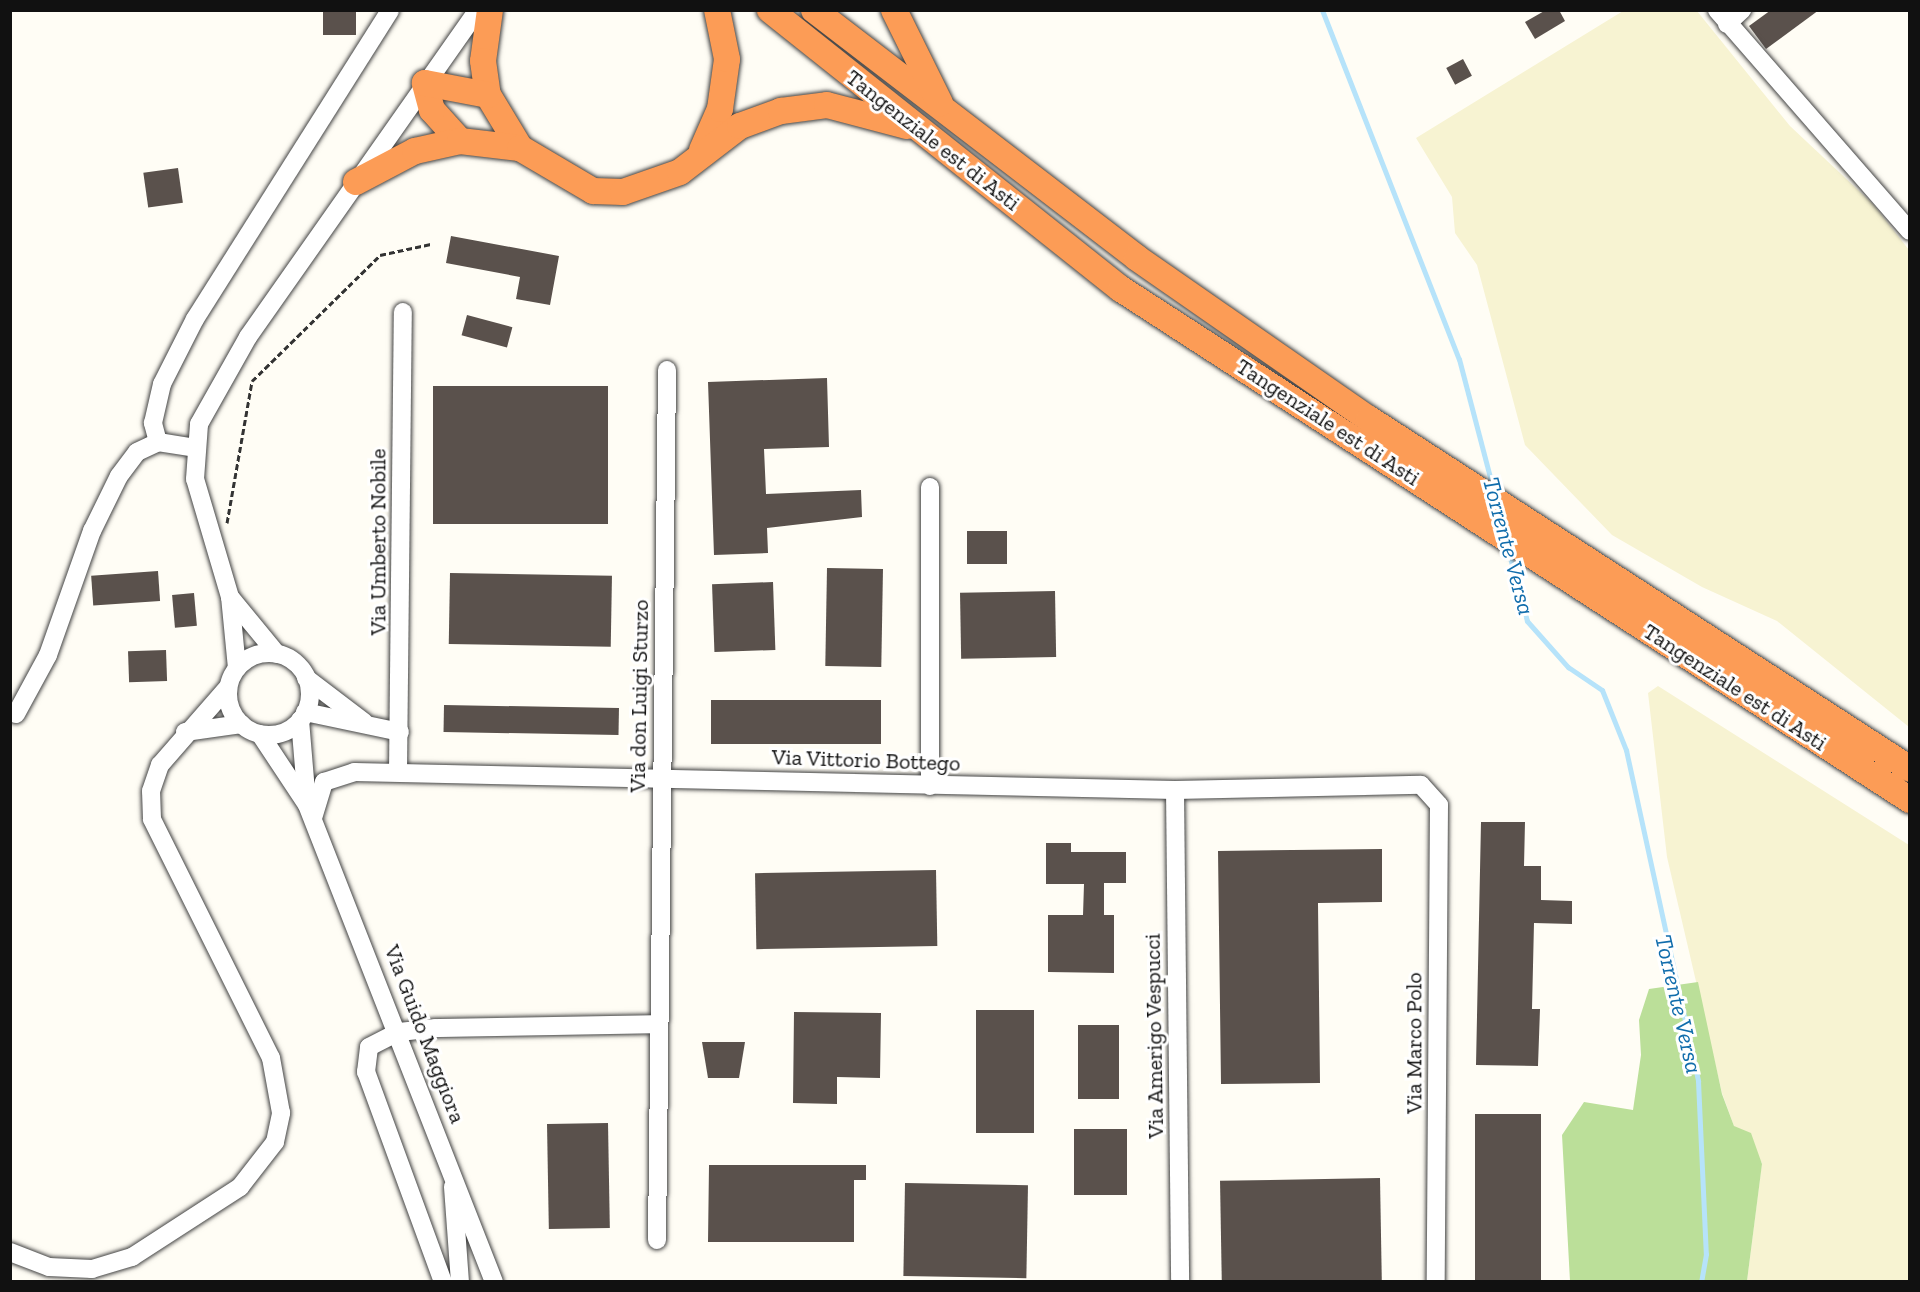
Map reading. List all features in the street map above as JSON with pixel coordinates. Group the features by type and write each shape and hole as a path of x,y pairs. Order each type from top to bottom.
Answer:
{"highway":[{"path":"490,10 483,62 488,94 520,148"},
{"path":"702,150 720,109 726,58 717,10"},
{"name":"Tangenziale est di Asti","path":"770,10 1121,289 1910,800"},
{"name":"Tangenziale est di Asti","path":"814,10 1137,258 1369,419 1910,769"},
{"path":"894,10 945,111"},
{"path":"460,141 432,110 425,83 488,94"},
{"path":"356,182 415,151 460,141 520,148 606,193 659,182 702,150 741,126 781,111 827,105 922,131"}],"street":[{"path":"159,442 153,423 162,384 195,319 390,10"},
{"path":"237,668 230,597 199,505 194,448 199,424 248,337 478,10"},
{"path":"1742,10 1722,17 1910,231"},
{"name":"Via Umberto Nobile","path":"398,772 403,312"},
{"name":"Via don Luigi Sturzo","path":"657,1240 667,370"},
{"path":"16,714 48,655 92,531 119,476 137,452 159,442 194,448"},
{"path":"930,487 930,786"},
{"path":"230,597 277,654 366,723"},
{"path":"10,1252 49,1267 92,1269 132,1257 214,1206 261,1166 275,1142 280,1085 152,819 152,791 160,765 183,732 228,687 237,668 255,655 277,654"},
{"path":"303,716 306,678"},
{"path":"228,687 228,701 241,724 260,734 282,732 303,716 366,723 400,732"},
{"name":"Via Guido Maggiora","path":"303,716 310,812"},
{"path":"183,732 241,724"},
{"name":"Via Guido Maggiora","path":"260,734 310,812 399,1032 494,1281"},
{"name":"Via Vittorio Bottego","path":"310,812 324,782 340,774 398,772 1175,790 1421,785 1439,806"},
{"name":"Via Amerigo Vespucci","path":"1175,790 1180,1281"},
{"name":"Via Marco Polo","path":"1436,1281 1439,806"},
{"path":"443,1281 366,1072 369,1047 399,1032 658,1024"},
{"path":"453,1173 460,1281"}],"path":[{"path":"215,552 233,509 252,381 380,255 431,244"}],"shaded area":[{"path":"1623,11 1697,11 1790,126 1873,204 1909,250 1909,727 1777,621 1702,587 1612,535 1525,445 1477,265 1455,233 1452,197 1416,138"},
{"path":"1658,686 1909,845 1909,1281 1747,1281 1762,1163 1734,1126 1722,1093 1667,857 1648,693"}],"green space":[{"path":"1698,982 1722,1094 1734,1126 1751,1133 1762,1164 1747,1281 1570,1281 1562,1135 1584,1102 1633,1110 1641,1055 1639,1020 1649,989"}],"building":[{"path":"323,10 356,10 356,35 323,35"},
{"path":"1546,10 1559,10 1565,21 1535,39 1525,22"},
{"path":"1771,10 1819,10 1766,49 1749,26"},
{"path":"1463,59 1472,76 1455,85 1446,68"},
{"path":"178,168 183,203 148,208 143,173"},
{"path":"451,236 559,256 550,305 516,299 520,277 446,263"},
{"path":"467,315 512,327 507,347 462,335"},
{"path":"827,378 829,447 764,449 766,494 861,490 862,517 767,528 768,553 714,555 708,382"},
{"path":"433,386 608,386 608,524 433,524"},
{"path":"967,531 1007,531 1007,564 967,564"},
{"path":"827,568 883,569 881,667 825,666"},
{"path":"158,571 160,601 93,606 91,576"},
{"path":"450,573 612,576 611,647 449,644"},
{"path":"773,582 775,650 714,652 712,584"},
{"path":"1055,591 1056,657 961,659 960,593"},
{"path":"194,593 197,626 175,628 172,595"},
{"path":"166,650 167,681 129,682 128,651"},
{"path":"711,700 881,700 881,744 711,744"},
{"path":"444,705 619,708 619,735 444,732"},
{"path":"1481,822 1525,822 1524,866 1541,866 1541,900 1572,901 1572,924 1534,923 1532,1009 1540,1009 1538,1066 1476,1065"},
{"path":"1046,843 1071,843 1071,852 1126,852 1126,883 1104,883 1104,915 1114,915 1114,973 1048,972 1048,915 1083,915 1084,884 1046,884"},
{"path":"1382,849 1382,902 1318,903 1320,1083 1221,1084 1218,851"},
{"path":"936,870 937,946 756,949 755,873"},
{"path":"976,1010 1034,1010 1034,1133 976,1133"},
{"path":"794,1012 881,1013 880,1078 837,1077 837,1104 793,1103"},
{"path":"1078,1025 1119,1025 1119,1099 1078,1099"},
{"path":"702,1042 745,1042 739,1078 708,1078"},
{"path":"1475,1114 1541,1114 1541,1281 1475,1281"},
{"path":"608,1123 610,1228 549,1229 547,1124"},
{"path":"1074,1129 1127,1129 1127,1195 1074,1195"},
{"path":"709,1165 866,1165 866,1180 854,1180 854,1242 708,1242"},
{"path":"1380,1178 1382,1281 1222,1282 1220,1181"},
{"path":"905,1183 1028,1185 1026,1278 903,1276"}],"waterway":[{"name":"Torrente Versa","path":"1322,10 1459,359 1493,489"},
{"name":"Torrente Versa","path":"1508,550 1527,621 1568,667 1602,690 1626,750 1698,1081 1706,1254 1701,1282"}]}
